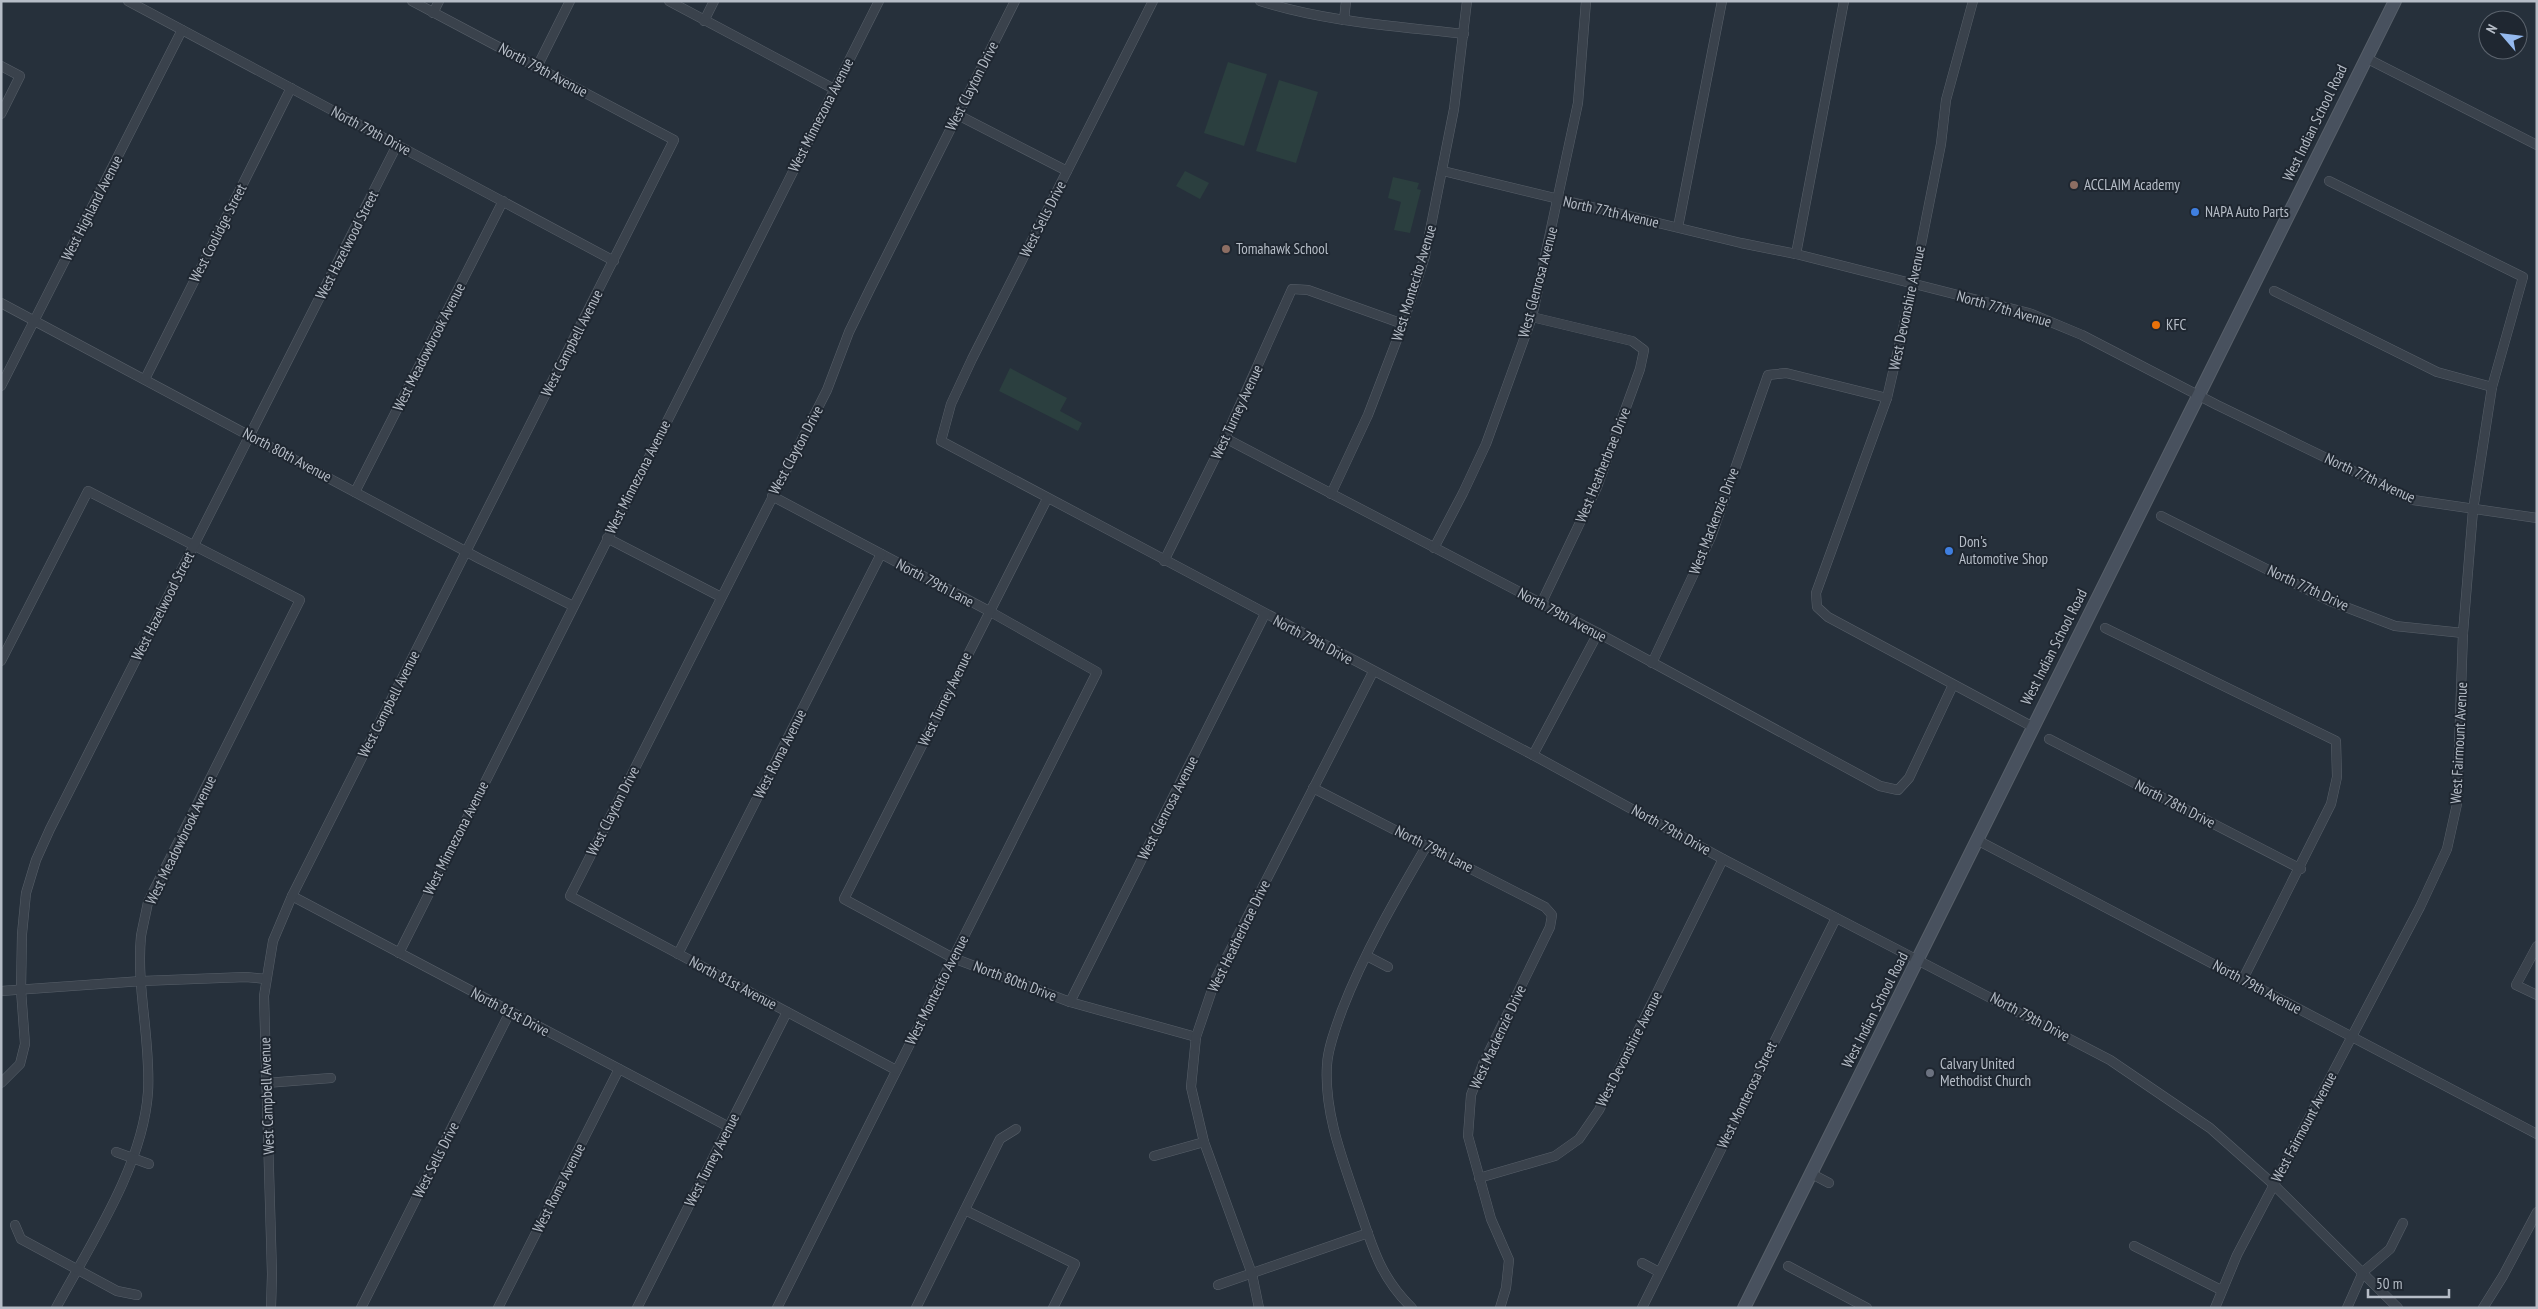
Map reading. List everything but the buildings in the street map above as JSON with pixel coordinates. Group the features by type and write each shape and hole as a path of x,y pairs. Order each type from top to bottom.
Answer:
{"main road":[{"name":"West Indian School Road","path":"1744,1308 2395,1"}],"street":[{"name":"North 79th Drive","path":"128,1 614,261"},
{"name":"North 79th Avenue","path":"412,1 674,140"},
{"path":"433,13 439,1"},
{"path":"537,66 570,1"},
{"path":"668,1 834,89"},
{"path":"704,20 714,1"},
{"name":"West Minnezona Avenue","path":"398,953 879,1"},
{"name":"West Clayton Drive","path":"570,896 827,390 849,332 1015,1"},
{"name":"West Sells Drive","path":"941,441 951,404 1153,1"},
{"path":"1260,1 1281,8 1344,20 1464,34"},
{"path":"1344,20 1346,1"},
{"name":"West Montecito Avenue","path":"1331,494 1368,415 1404,324 1425,256 1443,171 1464,34 1467,1"},
{"name":"West Glenrosa Avenue","path":"1434,548 1486,444 1532,317 1559,200 1578,104 1586,1"},
{"path":"1678,227 1722,1"},
{"path":"1796,254 1844,1"},
{"name":"West Devonshire Avenue","path":"1954,685 1828,617 1817,608 1816,593 1887,398 1913,285 1941,144 1946,100 1974,1"},
{"name":"West Highland Avenue","path":"1,386 182,30"},
{"path":"2366,58 2537,145"},
{"path":"1,66 20,76 1,114"},
{"name":"West Coolidge Street","path":"145,379 291,88"},
{"path":"958,115 1067,171"},
{"name":"West Campbell Avenue","path":"271,1308 272,1274 264,996 273,941 292,896 674,140"},
{"name":"West Hazelwood Street","path":"1,1083 20,1064 25,1044 21,990 22,934 26,893 36,860 397,145"},
{"name":"North 77th Avenue","path":"1443,171 1559,200 1796,254 1913,285 1967,296 2042,318 2082,335 2413,500 2537,518"},
{"name":"West Fairmount Avenue","path":"2215,1308 2221,1290 2273,1184 2420,907 2447,849 2458,804 2463,633 2473,510 2492,387 2523,277 2329,182"},
{"name":"West Meadowbrook Avenue","path":"355,492 503,201"},
{"name":"West Turney Avenue","path":"1164,561 1225,438 1292,289 1308,290 1404,324"},
{"path":"2274,291 2437,372 2492,387"},
{"name":"North 80th Avenue","path":"1,303 573,606"},
{"name":"West Heatherbrae Drive","path":"1532,317 1632,341 1644,350 1640,369 1597,487 1541,604"},
{"name":"West Mackenzie Drive","path":"1652,663 1711,537 1768,376 1786,373 1887,398"},
{"name":"North 79th Avenue","path":"1225,438 1598,633 1880,786 1898,790 1909,778 1954,685"},
{"name":"North 79th Drive","path":"941,441 1047,499 1533,755 1723,859 1918,958 2110,1060 2158,1090 2210,1128 2273,1184 2398,1308"},
{"path":"1,661 88,491 194,545"},
{"name":"North 79th Lane","path":"772,496 989,611 1097,672"},
{"name":"West Turney Avenue","path":"844,900 1047,499"},
{"name":"North 77th Drive","path":"2161,516 2330,601 2395,626 2463,633"},
{"path":"607,538 721,597"},
{"name":"West Meadowbrook Avenue","path":"56,1308 134,1158 148,1093 141,936 148,902 300,600 194,545"},
{"name":"West Roma Avenue","path":"678,954 881,554"},
{"name":"West Glenrosa Avenue","path":"1070,1002 1266,614"},
{"path":"2105,628 2336,741 2337,776 2331,804 2300,869 2243,979"},
{"path":"1533,755 1598,633"},
{"name":"West Montecito Avenue","path":"777,1308 1097,672"},
{"name":"West Heatherbrae Drive","path":"1259,1308 1252,1274 1204,1142 1191,1087 1196,1037 1216,978 1374,672"},
{"path":"1954,685 2033,727"},
{"name":"North 78th Drive","path":"2049,739 2300,869"},
{"name":"North 79th Lane","path":"1314,788 1545,907 1552,915"},
{"name":"North 79th Avenue","path":"1977,840 2537,1134"},
{"path":"1412,1308 1395,1291 1381,1269 1339,1150 1330,1111 1327,1064 1334,1032 1352,984 1427,845"},
{"name":"West Devonshire Avenue","path":"1479,1178 1555,1156 1579,1139 1599,1110 1723,859"},
{"name":"North 81st Drive","path":"292,896 729,1127"},
{"name":"North 81st Avenue","path":"570,896 896,1070"},
{"name":"North 80th Drive","path":"844,900 953,958 1070,1002 1196,1037"},
{"name":"West Mackenzie Drive","path":"1500,1308 1506,1288 1509,1260 1491,1218 1468,1136 1471,1095 1483,1064 1550,927 1552,915"},
{"name":"West Monterosa Street","path":"1642,1308 1836,918"},
{"path":"2537,946 2516,985 2537,995"},
{"path":"1367,956 1388,967"},
{"path":"1,991 142,981 246,977 266,979"},
{"name":"West Sells Drive","path":"361,1308 510,1012"},
{"name":"West Turney Avenue","path":"637,1308 787,1012"},
{"name":"West Roma Avenue","path":"498,1308 619,1069"},
{"path":"266,1083 331,1078"},
{"path":"916,1308 1000,1139 1016,1129"},
{"path":"1154,1156 1204,1142"},
{"path":"116,1152 150,1164"},
{"path":"1810,1174 1829,1183"},
{"path":"965,1210 1075,1264 1053,1308"},
{"path":"2483,1308 2503,1276 2537,1212"},
{"path":"2347,1308 2363,1272 2390,1249 2403,1223"},
{"path":"15,1225 21,1239 117,1291 137,1295"},
{"path":"1218,1285 1368,1233"},
{"path":"2134,1246 2221,1290"},
{"path":"1642,1263 1659,1272"},
{"path":"1788,1266 1867,1308"}],"green space":[{"path":"1228,62 1267,74 1244,146 1204,133"},
{"path":"1279,80 1318,92 1296,163 1256,151"},
{"path":"1185,171 1209,183 1200,199 1176,186"},
{"path":"1393,177 1419,183 1417,189 1421,190 1410,233 1394,230 1401,202 1388,198"},
{"path":"1010,368 1067,398 1060,411 1082,423 1078,431 999,391"}],"place":[{"name":"ACCLAIM Academy","path":"2074,185"},
{"name":"NAPA Auto Parts","path":"2195,212"},
{"name":"Tomahawk School","path":"1226,249"},
{"name":"KFC","path":"2156,325"},
{"name":"Don's Automotive Shop","path":"1949,551"},
{"name":"Calvary United Methodist Church","path":"1930,1073"}]}
